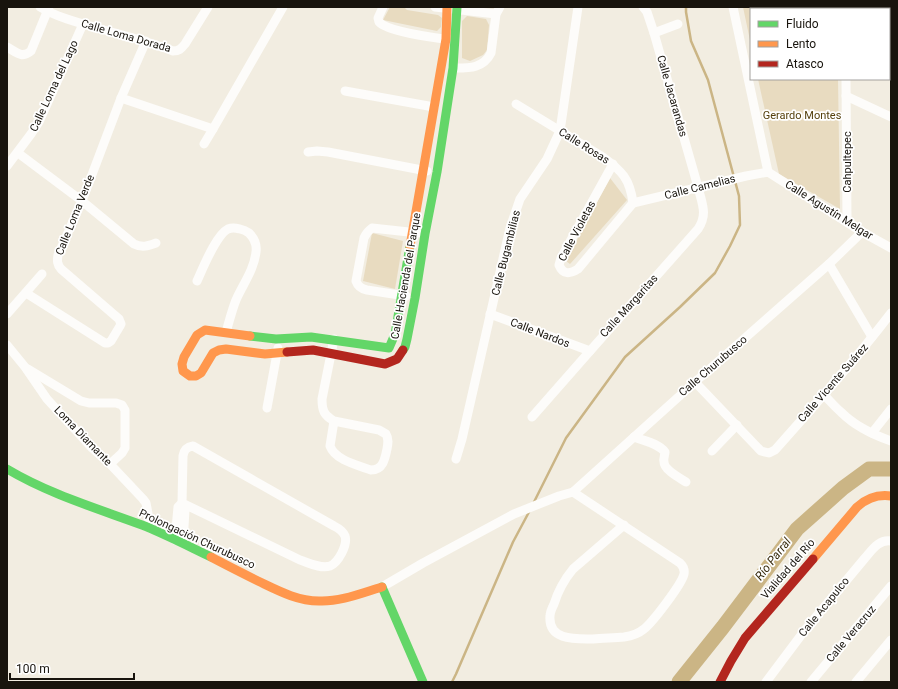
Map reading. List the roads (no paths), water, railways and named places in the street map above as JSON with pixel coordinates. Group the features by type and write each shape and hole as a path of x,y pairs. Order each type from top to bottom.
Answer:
{"street":[{"name":"Calle Loma Dorada","path":"45,8 83,24 173,50 179,50 185,44 208,7"},
{"path":"204,144 283,7"},
{"path":"383,7 378,18 379,22 384,26 397,30 450,40"},
{"path":"435,7 498,10 488,58 480,65 453,68"},
{"name":"Calle Bugambilias","path":"456,459 462,439 510,228 520,199 547,158 560,131 578,7"},
{"name":"Calle Jacarandas","path":"643,7 647,12 654,33 698,187"},
{"path":"733,7 768,172"},
{"path":"7,47 20,55 28,54 31,51 45,8"},
{"name":"Calle Hacienda del Parque","path":"400,363 410,327 453,68 450,40 452,8"},
{"name":"Calle Loma del Lago","path":"7,166 32,134 39,122 83,24"},
{"path":"654,33 678,24"},
{"name":"Calle Hacienda del Parque","path":"389,348 395,334 434,107 450,40"},
{"name":"Calle Loma Verde","path":"26,293 102,342 108,343 116,334 121,324 119,319 61,269 57,260 82,201 121,98 146,41"},
{"name":"Cahpultepec","path":"846,80 847,221"},
{"path":"345,91 434,107"},
{"path":"846,96 891,117"},
{"path":"121,98 214,129"},
{"name":"Calle Rosas","path":"516,104 613,164 627,180 633,203"},
{"path":"308,152 328,152 436,172"},
{"path":"18,153 82,201 134,244 144,247 156,243"},
{"name":"Calle Violetas","path":"613,164 561,258 559,264 561,269 567,273 574,272 578,269 633,203"},
{"name":"Calle Camelias","path":"633,203 768,172"},
{"name":"Calle Agustín Melgar","path":"768,172 847,221 862,232 891,248"},
{"name":"Calle Margaritas","path":"532,417 698,229 704,217 704,210 698,187"},
{"path":"197,281 210,253 223,233 228,229 235,228 244,230 253,238 256,251 254,262 235,303 226,332"},
{"path":"415,298 362,289 356,281 364,238 369,230 372,228 425,234"},
{"name":"Calle Churubusco","path":"559,496 573,492 829,264 862,232"},
{"path":"829,264 872,337"},
{"path":"7,314 42,274"},
{"name":"Calle Vicente Suárez","path":"736,425 761,451 769,453 772,452 824,395 891,313"},
{"name":"Calle Nardos","path":"490,314 590,351"},
{"name":"Calle Hacienda del Parque","path":"205,330 226,332 255,338 278,339 313,337 334,339 374,347 389,348 400,363 385,364 313,350 265,354 226,349 219,350 212,354 201,373 196,376 190,376 183,371 182,364 184,357 197,335 205,330"},
{"path":"267,408 277,353 278,339"},
{"path":"334,339 322,399 323,411 334,421 379,430 386,434 388,441 385,458 384,462 379,468 371,470 340,458 332,451 330,446 334,421"},
{"name":"Loma Diamante","path":"7,345 25,367 47,399 92,448 110,464 143,499 146,503 151,529"},
{"path":"25,367 81,401 88,403 116,403 122,405 125,410 124,448 122,453 110,464"},
{"path":"695,382 736,425 712,451"},
{"path":"824,395 843,414 872,433 891,441"},
{"path":"872,433 891,409"},
{"path":"634,437 658,445 664,450 664,465 671,472 686,482"},
{"path":"179,542 184,510 182,503 184,452 188,447 193,446 334,526 345,536 345,543 337,561 332,566 317,566 300,560 182,503"},
{"name":"Prolongación Churubusco","path":"7,469 25,480 49,491 151,529 263,583 299,598 311,601 333,600 382,587 424,562 514,514 559,496"},
{"path":"573,492 624,524 680,563 684,567 685,572 666,604 646,628 638,633 624,637 574,639 566,638 558,634 550,623 550,615 557,594 567,577 573,569 624,524"},
{"name":"Vialidad del Río","path":"720,682 745,638 857,507 871,496 891,496"},
{"name":"Calle Acapulco","path":"770,680 805,630 870,553 881,542 890,541"},
{"name":"Calle Veracruz","path":"810,682 891,586"},
{"path":"382,587 423,682"},
{"path":"856,682 891,640"}],"waterway":[{"path":"533,504 566,438 625,357 715,273 740,225 739,196 708,80 691,41 686,7"},
{"name":"Río Parral","path":"679,682 723,627 797,529 843,488 869,469 891,469"},
{"path":"452,682 513,542 529,512"}],"park label":[{"name":"Gerardo Montes","path":"802,115"}]}
